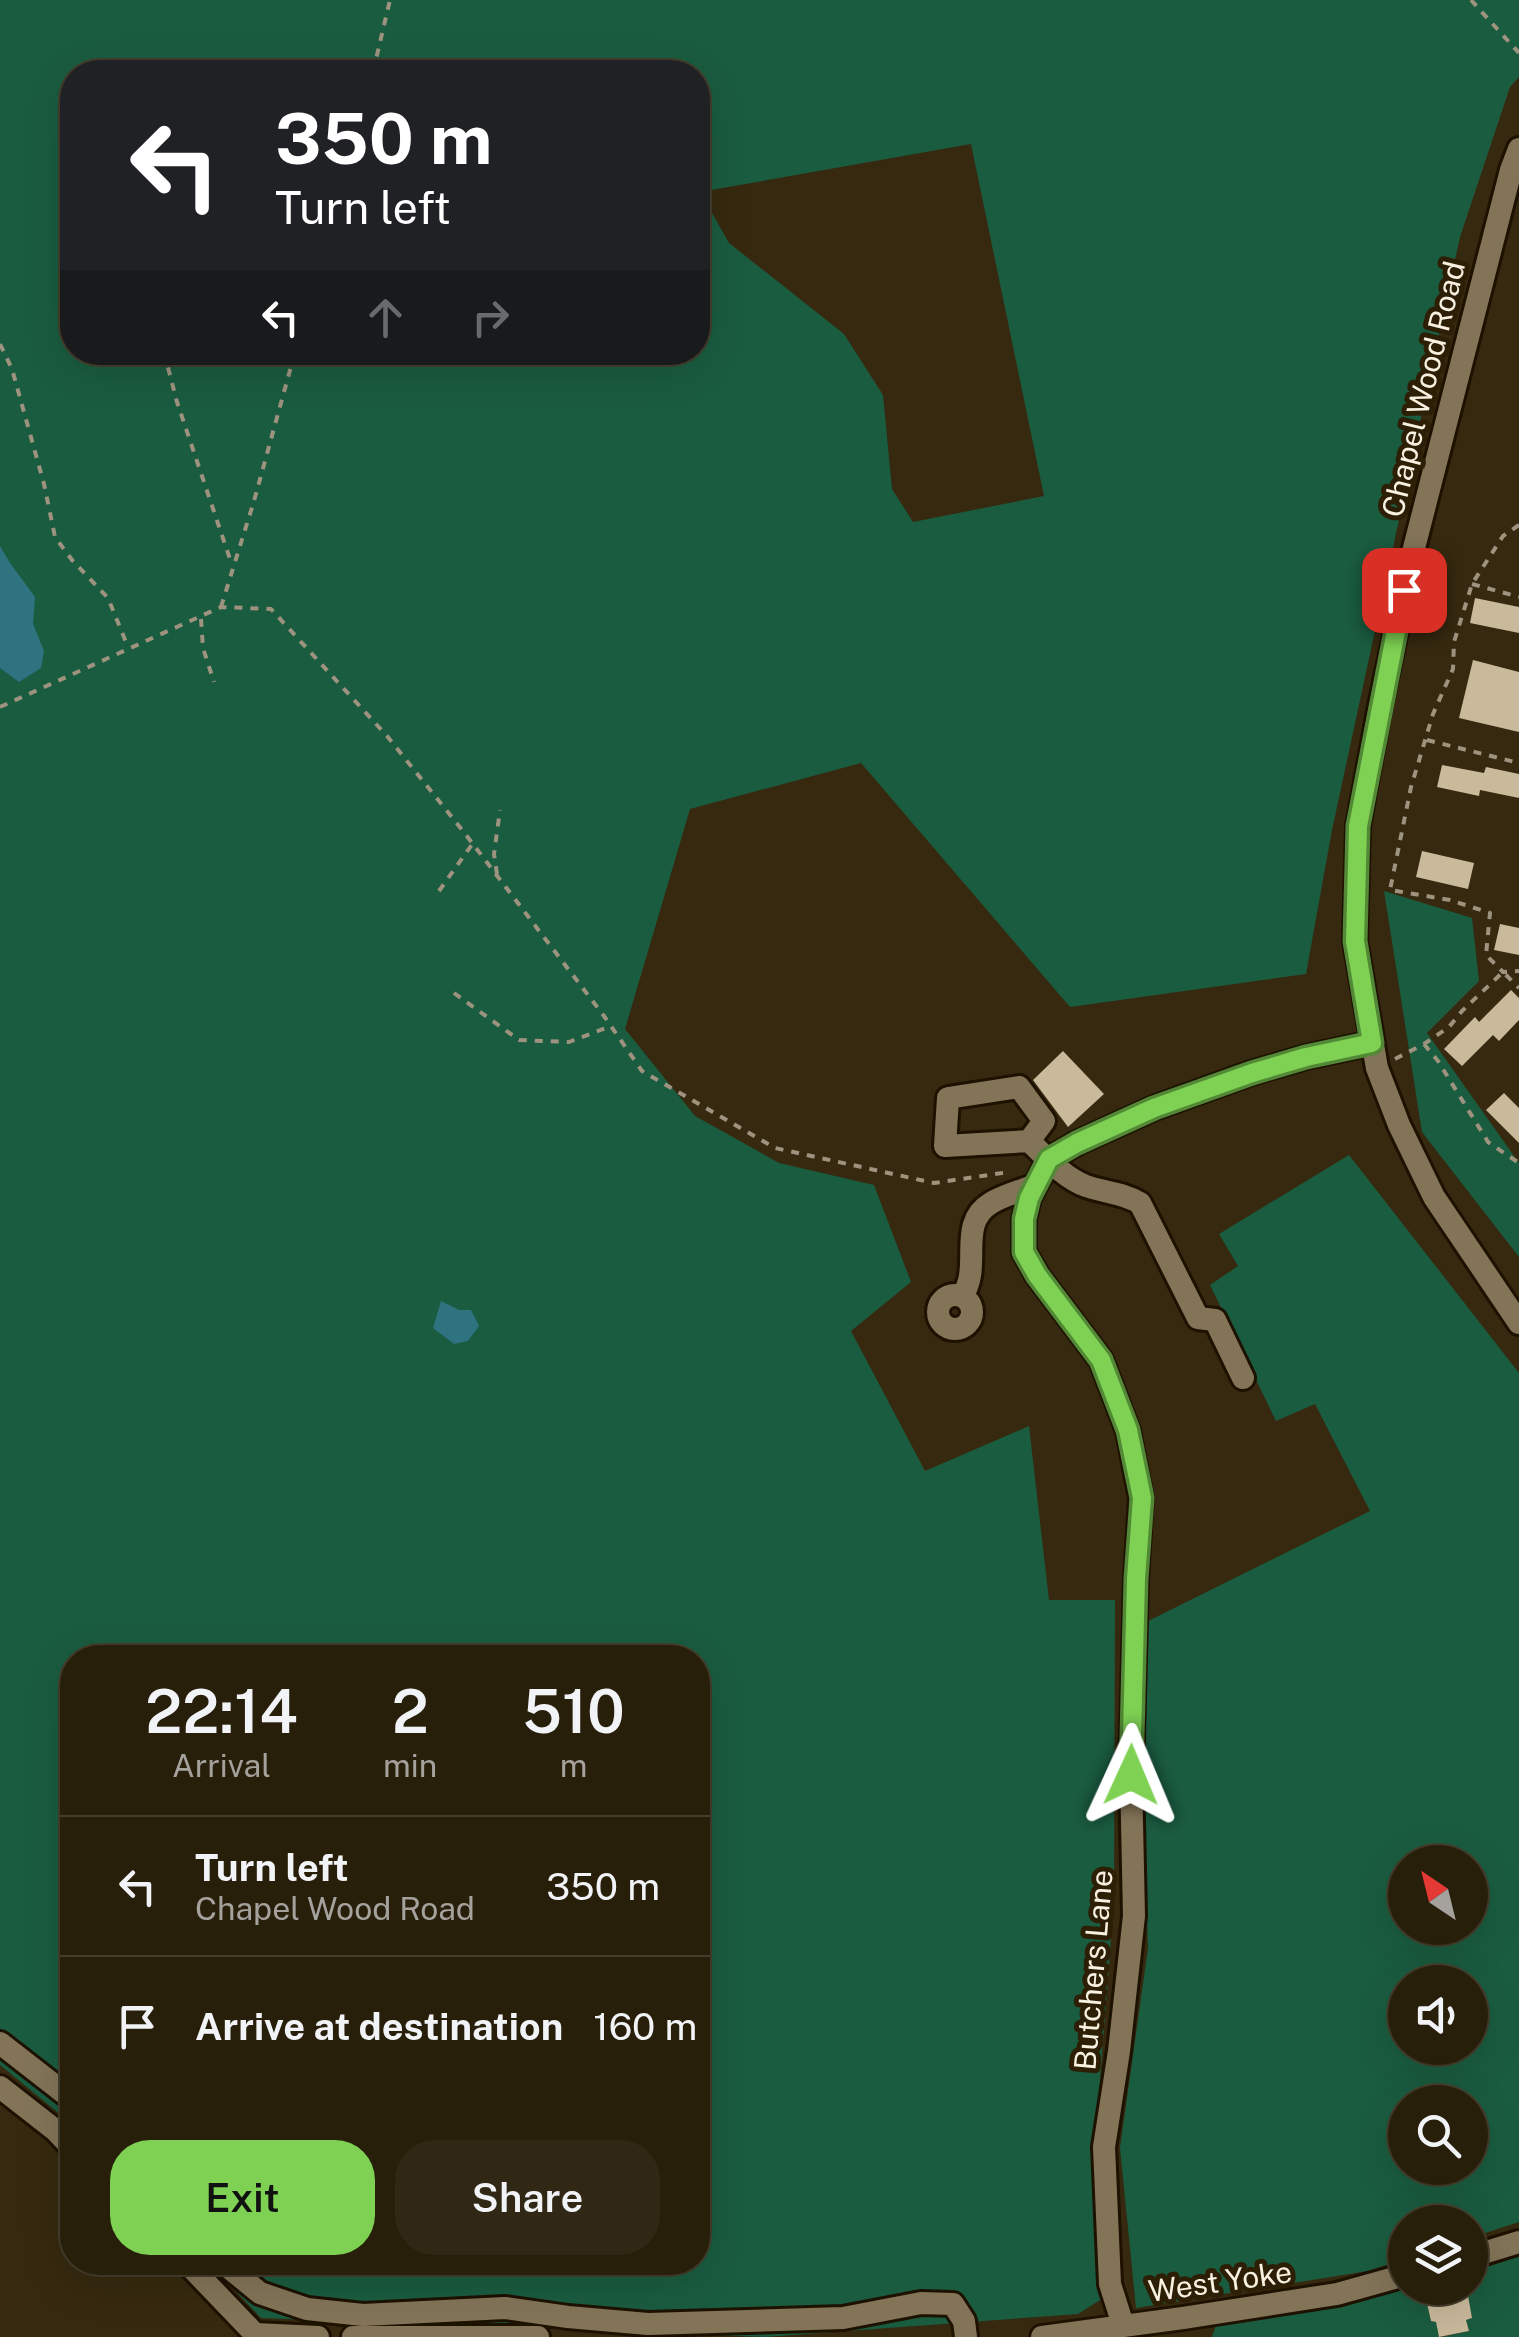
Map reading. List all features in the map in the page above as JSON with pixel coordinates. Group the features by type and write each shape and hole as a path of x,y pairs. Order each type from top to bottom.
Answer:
{"street":[{"name":"Chapel Wood Road","path":"1519,149 1413,552 1358,826 1355,941 1377,1068 1399,1125 1434,1197 1519,1323"},
{"path":"962,1296 971,1278 972,1228 977,1218 991,1203 1077,1143 1154,1108 1252,1073 1372,1043"},
{"path":"1029,1141 1042,1171"},
{"path":"1042,1171 1123,1194 1140,1203 1198,1318 1214,1320 1243,1378"},
{"name":"Butchers Lane","path":"1042,1171 1024,1219 1024,1252 1101,1360 1128,1430 1142,1498 1131,1775 1134,1916 1104,2146 1110,2284 1123,2325"},
{"path":"0,2043 60,2090"},
{"path":"0,2087 60,2135"},
{"path":"1488,2251 1519,2242"},
{"path":"198,2275 255,2335 318,2337"},
{"path":"238,2275 260,2293 307,2308 363,2315 506,2308 648,2324 843,2318 920,2303 953,2304 964,2321 966,2337"},
{"name":"West Yoke","path":"1042,2337 1123,2325 1184,2328 1388,2280"},
{"path":"352,2337 538,2337"}],"path":[{"path":"376,60 390,0"},
{"path":"1471,0 1519,54"},
{"path":"0,344 12,369 55,537 108,598 128,649"},
{"path":"167,365 232,565"},
{"path":"220,607 291,365"},
{"path":"1519,525 1503,536 1472,584 1454,642 1453,668 1433,714 1411,786 1390,890 1450,900 1490,913 1486,955 1519,988"},
{"path":"1472,584 1519,597"},
{"path":"0,707 220,607 271,609 387,736 498,876 642,1071 775,1148 934,1183 1042,1171"},
{"path":"200,616 203,648 214,682"},
{"path":"1425,740 1519,763"},
{"path":"498,876 494,854 500,810"},
{"path":"439,890 473,844"},
{"path":"1377,1068 1449,1026 1503,972 1519,971"},
{"path":"454,993 519,1040 569,1042 611,1026"},
{"path":"1424,1044 1488,1142 1519,1163"}],"green space":[{"path":"0,0 1519,0 1519,77 1510,87 1460,237 1332,830 1306,974 1070,1007 861,763 690,809 625,1029 695,1116 779,1163 874,1185 911,1282 851,1331 925,1471 1029,1426 1049,1600 1115,1600 1114,1900 1094,2158 1105,2297 1078,2314 765,2337 261,2318 220,2275 710,2275 710,1645 60,1645 60,2114 0,2065"},
{"path":"1384,891 1472,918 1479,981 1427,1033 1519,1163 1519,1257 1422,1132"},
{"path":"1349,1155 1519,1373 1519,2222 1488,2232 1488,2205 1388,2205 1388,2265 1136,2308 1120,2148 1148,1948 1136,1627 1370,1511 1315,1404 1276,1421 1210,1285 1238,1266 1219,1234"},
{"path":"1519,2256 1519,2337 1442,2337 1469,2331 1466,2320 1472,2318 1469,2305 1488,2305 1488,2267"},
{"path":"1388,2292 1388,2305 1427,2305 1439,2337 1212,2337 1216,2325"}],"water":[{"path":"0,546 35,597 33,624 44,651 41,668 19,682 0,668"},
{"path":"441,1301 459,1310 471,1310 479,1326 468,1341 454,1344 433,1328"}],"building":[{"path":"1475,598 1519,607 1519,633 1470,623"},
{"path":"1473,660 1519,672 1519,732 1459,718"},
{"path":"1442,765 1484,773 1486,767 1519,774 1519,798 1480,790 1479,796 1437,787"},
{"path":"1422,851 1474,863 1468,889 1416,877"},
{"path":"1500,924 1519,928 1519,955 1494,950"},
{"path":"1511,990 1519,998 1519,1020 1499,1041 1493,1035 1462,1066 1444,1049 1475,1017 1479,1022"},
{"path":"1063,1051 1104,1094 1068,1127 1033,1080"},
{"path":"1504,1093 1519,1108 1519,1143 1486,1110"},
{"path":"1427,2305 1470,2305 1472,2318 1466,2320 1469,2331 1439,2337 1436,2322 1431,2321"}],"route":[{"path":"1131,1775 1142,1498 1128,1430 1101,1360 1024,1252 1024,1219 1029,1198 1049,1159 1077,1143 1154,1108 1252,1073 1372,1043 1355,941 1358,826 1404,590"}]}
